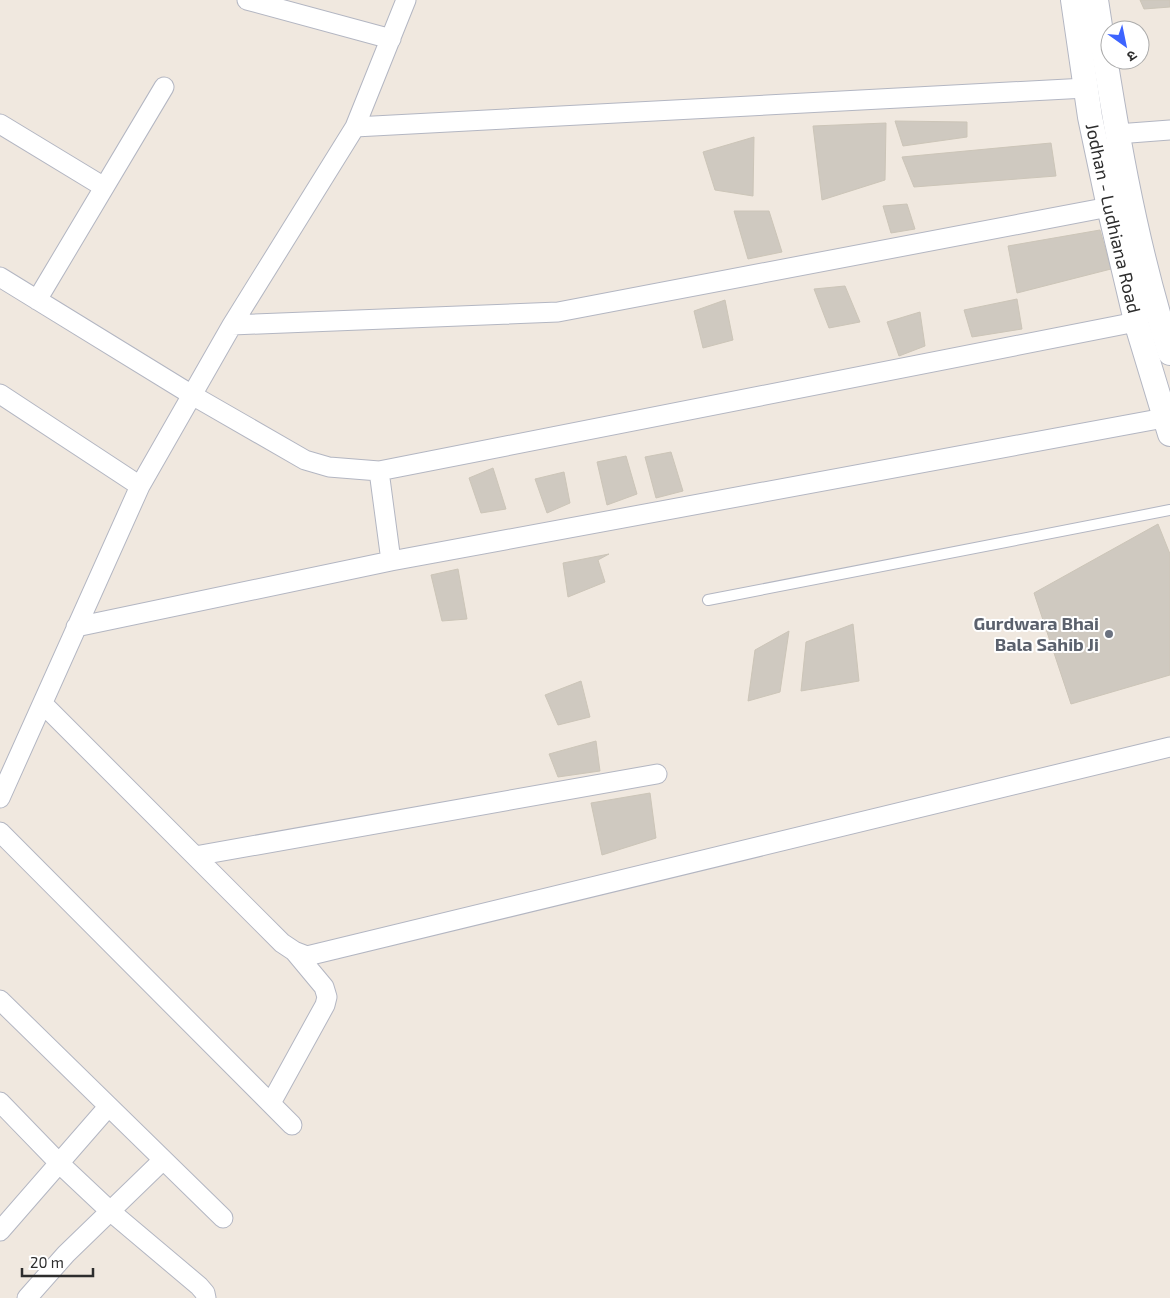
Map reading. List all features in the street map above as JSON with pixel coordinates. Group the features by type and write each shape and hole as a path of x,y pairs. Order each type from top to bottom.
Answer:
{"street":[{"path":"247,0 392,39"},
{"path":"1,795 140,486 232,325 355,127 392,39 406,0"},
{"name":"Jodhan - Ludhiana Road","path":"1073,0 1090,117 1109,207 1136,322 1167,426"},
{"name":"Jodhan - Ludhiana Road","path":"1096,0 1112,112 1131,203 1159,319 1170,353"},
{"path":"37,300 164,87"},
{"path":"355,127 1086,88"},
{"path":"0,124 104,187"},
{"path":"1118,134 1170,130"},
{"path":"232,325 558,312 1109,207"},
{"path":"0,277 192,395 305,460 329,467 379,471 1136,322"},
{"path":"0,394 140,486"},
{"path":"76,627 391,561 1167,426"},
{"path":"379,471 391,561"},
{"path":"42,704 282,943 294,951 307,956 1170,747"},
{"path":"195,856 657,774"},
{"path":"0,832 292,1125"},
{"path":"270,1104 325,1005 327,997 324,986 294,951"},
{"path":"0,1000 223,1218"},
{"path":"0,1102 60,1164 110,1211 199,1286 205,1293 206,1298"},
{"path":"0,1231 108,1107"},
{"path":"27,1298 66,1254 163,1160"}],"lane":[{"path":"708,600 1170,510"}],"building":[{"path":"1140,0 1170,0 1170,7 1144,9"},
{"path":"895,121 967,122 967,137 903,146"},
{"path":"886,123 885,180 822,200 813,126"},
{"path":"754,137 753,196 715,190 703,152"},
{"path":"1051,143 1056,176 914,187 902,157"},
{"path":"907,204 915,229 891,233 883,206"},
{"path":"734,211 769,211 782,252 748,259"},
{"path":"1100,230 1111,269 1017,293 1008,246"},
{"path":"845,286 860,322 829,328 814,289"},
{"path":"1017,299 1022,329 972,337 964,310"},
{"path":"725,300 733,340 703,348 694,311"},
{"path":"920,312 925,346 899,356 887,322"},
{"path":"671,452 683,491 656,498 645,457"},
{"path":"626,456 637,494 607,505 597,462"},
{"path":"493,468 506,509 481,513 469,478"},
{"path":"564,472 570,503 547,513 535,479"},
{"name":"Gurdwara Bhai Bala Sahib Ji","path":"1158,524 1170,554 1170,675 1071,704 1034,593"},
{"path":"609,554 598,560 605,582 568,597 563,563"},
{"path":"458,569 467,619 442,621 431,575"},
{"path":"853,624 859,681 801,691 806,642"},
{"path":"789,631 780,692 748,701 755,650"},
{"path":"581,681 590,717 558,725 545,695"},
{"path":"596,741 600,771 558,777 549,754"},
{"path":"650,793 656,838 602,855 591,803"}],"place":[{"name":"Gurdwara Bhai Bala Sahib Ji","path":"1109,634"}]}
